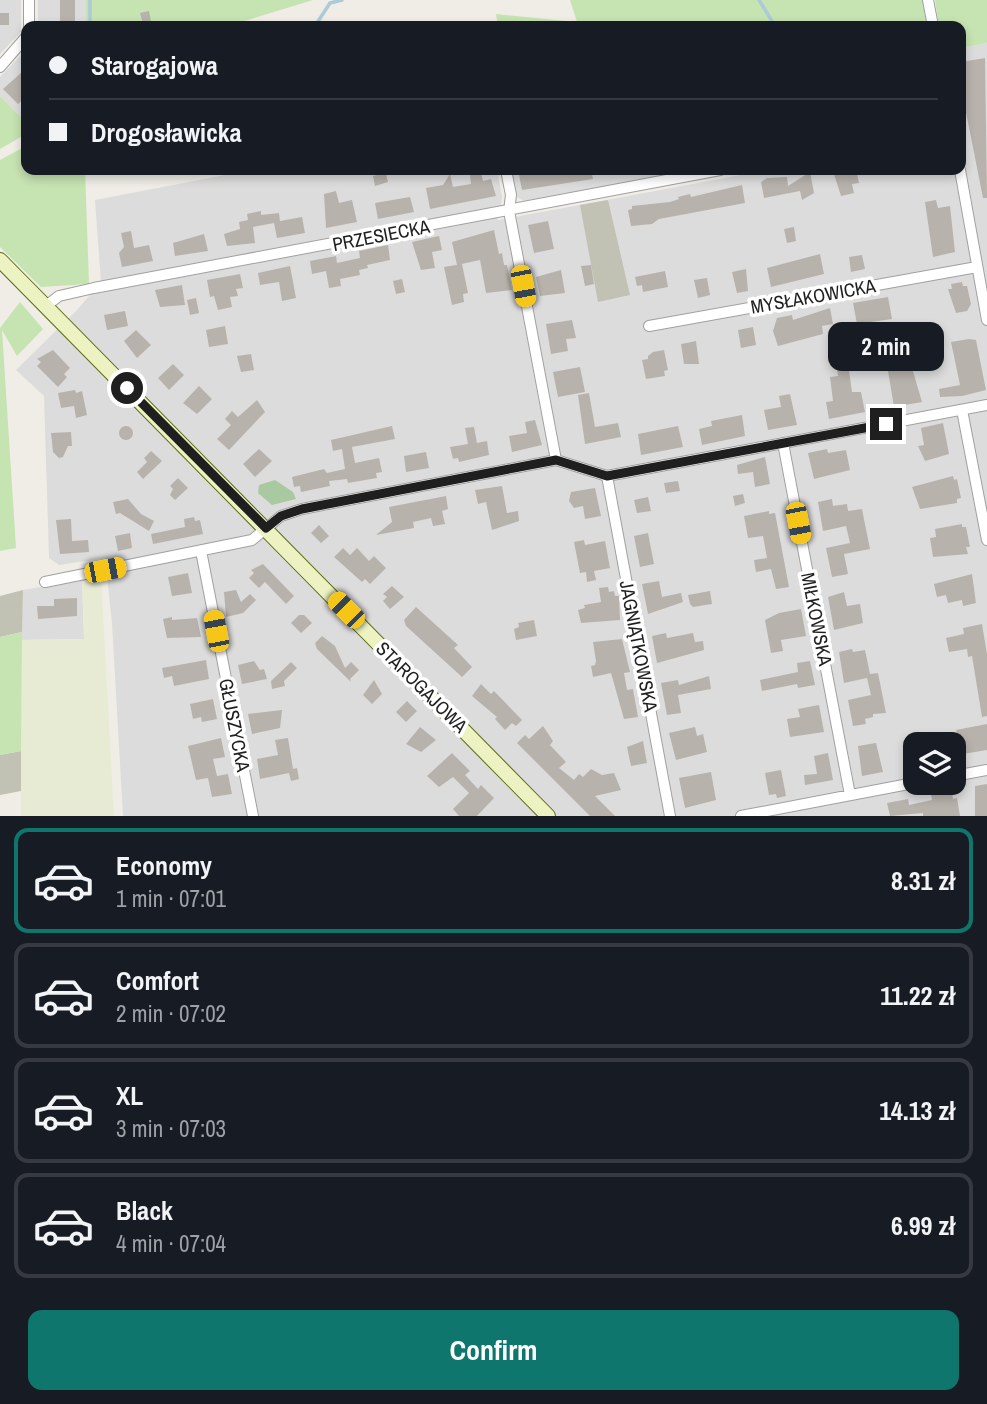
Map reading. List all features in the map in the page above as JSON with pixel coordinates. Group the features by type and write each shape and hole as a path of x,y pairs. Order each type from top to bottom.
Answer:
{"street":[{"path":"29,0 29,21"},
{"path":"928,0 932,21"},
{"path":"0,66 21,43"},
{"path":"507,175 511,195 509,211 556,460"},
{"name":"PRZESIECKA","path":"46,306 59,296 94,288 694,175"},
{"path":"961,175 987,320"},
{"name":"STAROGAJOWA","path":"0,260 548,816"},
{"name":"MYSŁAKOWICKA","path":"649,326 977,267"},
{"path":"45,582 252,540 281,516 302,509 556,460 607,476 987,407"},
{"path":"962,410 987,540"},
{"name":"MIŁKOWSKA","path":"783,443 850,795"},
{"name":"JAGNIĄTKOWSKA","path":"607,476 670,816"},
{"name":"GŁUSZYCKA","path":"201,551 253,816"},
{"path":"966,774 987,770"},
{"path":"741,816 903,785"}],"shaded area":[{"path":"0,0 21,0 21,32 0,54"},
{"path":"38,0 86,0 86,21 38,21"},
{"path":"987,43 987,816 123,816 112,623 105,558 59,565 49,558 44,396 16,370 77,310 101,282 95,200 225,175 498,175 501,205 494,208 498,220 741,175 966,175 966,47"},
{"path":"21,55 21,117 0,96 0,77"},
{"path":"511,175 667,175 524,201 515,196"},
{"path":"608,200 630,295 598,302 580,205"},
{"path":"101,576 114,816 21,816 21,640 84,639 82,580"},
{"path":"82,580 84,639 21,640 23,590"},
{"path":"23,590 22,632 0,637 0,596"},
{"path":"21,751 21,791 0,795 0,755"}],"green space":[{"path":"86,0 313,0 244,21 86,21"},
{"path":"570,0 923,0 927,21 577,21"},
{"path":"935,0 987,0 987,43 966,47 966,21 938,21"},
{"path":"496,14 567,21 497,21"},
{"path":"0,96 21,117 21,137 0,149"},
{"path":"21,149 21,175 85,175 89,284 41,287 0,247 0,160"},
{"path":"20,302 43,329 17,356 2,330 16,548 0,551 0,328"},
{"path":"275,480 293,492 296,499 272,505 258,493 259,485"},
{"path":"22,632 21,751 0,755 0,637"}],"building":[{"path":"60,0 75,0 75,21 60,21"},
{"path":"149,11 151,21 142,21 140,13"},
{"path":"0,13 9,13 9,25 0,25"},
{"path":"985,58 987,198 983,198 966,112 966,61"},
{"path":"21,73 21,101 18,104 3,89"},
{"path":"386,175 388,182 375,186 373,176"},
{"path":"449,175 453,187 471,184 470,175 482,175 483,181 491,179 496,196 430,209 426,188 443,185"},
{"path":"519,175 592,175 593,179 522,190"},
{"path":"805,175 811,175 814,193 802,200 800,191 764,198 761,182 767,178 787,177 788,186"},
{"path":"834,175 857,175 859,183 852,184 854,193 841,196"},
{"path":"742,185 745,203 659,219 652,224 631,226 628,210 632,209 632,206 670,202 690,194 691,197"},
{"path":"336,191 339,203 352,200 357,222 326,228 324,194"},
{"path":"410,197 414,212 378,219 375,203"},
{"path":"936,200 938,208 950,206 955,252 933,257 925,202"},
{"path":"261,211 261,215 279,213 280,221 302,217 305,233 277,238 274,223 253,227 255,243 227,246 224,234 240,229 239,222 248,220 247,214"},
{"path":"548,221 554,249 534,253 528,225"},
{"path":"794,227 796,241 787,243 784,229"},
{"path":"494,230 499,254 502,253 504,265 507,265 512,290 486,293 480,260 457,265 452,242"},
{"path":"131,231 134,248 149,245 153,261 122,267 119,253 124,247 121,233"},
{"path":"204,234 208,251 175,256 173,243"},
{"path":"439,236 442,250 432,252 435,268 421,270 412,242"},
{"path":"388,245 390,260 367,265 368,268 359,270 360,275 340,279 341,286 329,288 326,271 312,274 310,261 336,256 337,263 360,258 359,251"},
{"path":"820,254 824,274 771,287 767,268"},
{"path":"862,255 865,269 851,272 849,257"},
{"path":"462,264 468,293 463,294 464,302 452,305 444,267"},
{"path":"591,265 594,284 585,286 581,266"},
{"path":"290,266 296,298 282,301 279,282 260,285 258,273"},
{"path":"746,269 748,291 737,293 732,272"},
{"path":"561,270 565,293 540,296 536,277"},
{"path":"665,271 668,287 643,292 642,285 637,286 635,277"},
{"path":"240,274 243,288 236,289 238,296 230,297 232,307 218,310 214,296 210,297 207,280"},
{"path":"707,278 710,295 698,298 694,280"},
{"path":"402,279 405,292 396,294 393,281"},
{"path":"962,282 963,286 967,286 971,304 967,311 956,313 948,289 952,289 951,284"},
{"path":"182,285 185,305 160,307 155,290"},
{"path":"888,297 892,319 857,324 853,303"},
{"path":"196,298 199,313 190,315 187,300"},
{"path":"830,308 833,324 822,326 823,334 778,346 773,331 777,318 792,315 793,320"},
{"path":"125,311 128,326 107,330 104,315"},
{"path":"572,320 576,338 566,339 568,351 551,354 546,324"},
{"path":"225,326 228,344 209,347 206,330"},
{"path":"753,327 756,345 741,348 738,330"},
{"path":"136,330 151,345 137,358 124,341"},
{"path":"976,340 986,390 962,396 940,397 939,389 960,385 951,342"},
{"path":"696,341 699,364 684,364 681,344"},
{"path":"53,350 70,368 64,374 67,377 58,387 37,366 41,362 37,359"},
{"path":"664,350 668,370 664,371 665,376 646,379 642,360 648,359 653,352"},
{"path":"251,354 254,370 241,372 237,356"},
{"path":"847,356 852,392 861,392 865,412 829,419 826,402 833,401 830,377 838,376 836,358"},
{"path":"173,364 184,375 169,390 158,378"},
{"path":"580,367 585,392 558,397 553,372"},
{"path":"896,368 897,371 912,368 922,402 894,407 888,371"},
{"path":"199,386 212,399 197,414 183,403"},
{"path":"75,390 76,393 82,391 87,415 76,418 74,406 61,408 58,393"},
{"path":"589,393 595,427 618,423 621,437 585,444 578,395"},
{"path":"790,394 797,425 768,430 764,410 781,407 779,396"},
{"path":"257,400 265,412 229,450 217,439 231,425 225,419 232,411 238,417"},
{"path":"742,415 745,436 702,445 699,429 712,426 711,421"},
{"path":"535,420 542,445 512,452 509,436 527,433 525,422"},
{"path":"943,423 949,454 925,461 918,446 924,445 921,428"},
{"path":"123,426 129,426 133,433 129,440 123,440 119,436 119,430"},
{"path":"392,426 395,439 352,447 355,463 379,458 382,472 376,473 377,478 348,483 347,479 329,481 330,486 301,492 300,486 294,487 292,477 324,469 327,473 345,469 342,449 333,451 331,440"},
{"path":"678,426 683,447 641,455 638,434"},
{"path":"474,427 477,443 487,441 489,455 459,462 458,458 453,459 450,447 468,444 465,428"},
{"path":"71,432 72,446 68,446 63,457 59,458 53,452 51,433"},
{"path":"259,449 272,461 255,477 243,464"},
{"path":"827,449 828,453 846,450 850,470 814,479 808,453"},
{"path":"151,451 162,461 143,479 137,472 147,462 144,458"},
{"path":"426,452 429,468 406,472 404,456"},
{"path":"765,457 770,484 755,487 753,472 738,474 737,465"},
{"path":"953,476 954,480 957,479 961,498 957,499 957,503 920,509 912,487"},
{"path":"178,478 188,488 175,500 170,495 173,489 170,486"},
{"path":"678,481 680,491 666,493 664,483"},
{"path":"502,486 507,513 518,511 519,521 492,530 486,502 478,504 475,490"},
{"path":"595,488 601,516 585,519 583,506 574,508 569,501 571,492"},
{"path":"743,494 745,503 735,506 733,496"},
{"path":"446,496 448,509 442,511 445,524 433,526 431,518 413,522 414,528 376,535 392,522 389,507"},
{"path":"648,497 651,511 637,513 634,500"},
{"path":"128,499 141,514 154,521 149,531 120,513 116,514 113,502"},
{"path":"832,499 833,506 847,504 848,511 862,509 870,549 844,554 848,574 832,577 826,548 850,543 846,526 823,531 818,502"},
{"path":"769,511 769,514 775,513 789,587 776,589 771,569 756,572 754,560 767,558 763,536 748,538 744,516"},
{"path":"194,517 195,521 200,520 203,534 153,544 151,534 185,527 184,519"},
{"path":"71,519 72,541 88,540 89,552 60,554 56,520"},
{"path":"962,524 962,527 966,527 970,547 966,547 968,554 933,557 930,538 936,537 935,529"},
{"path":"319,525 329,536 321,543 311,533"},
{"path":"130,533 132,548 118,551 115,536"},
{"path":"648,533 654,564 640,567 634,536"},
{"path":"584,540 585,545 605,541 610,568 594,571 596,580 587,582 586,572 580,573 574,542"},
{"path":"343,548 350,555 357,548 369,561 374,556 386,568 370,584 365,579 362,582 334,557"},
{"path":"263,564 294,596 286,604 265,582 259,588 249,578 254,573 251,570"},
{"path":"188,573 192,593 172,596 168,577"},
{"path":"972,574 976,603 963,606 962,600 948,603 946,595 937,597 934,584"},
{"path":"659,581 662,597 681,593 683,602 648,614 642,584"},
{"path":"392,586 404,597 390,609 383,601 387,597 383,594"},
{"path":"608,587 609,592 614,591 615,596 619,596 620,620 581,623 578,610 585,608 584,605 601,602 599,588"},
{"path":"236,590 241,602 250,594 256,600 243,613 226,617 224,592"},
{"path":"710,591 712,604 693,607 690,604 688,595"},
{"path":"844,592 847,606 860,604 863,623 834,630 828,597"},
{"path":"77,598 77,616 38,619 37,606 54,606 54,599"},
{"path":"416,607 458,645 454,648 472,667 462,677 406,626 404,620"},
{"path":"801,609 806,636 781,640 783,651 771,653 765,620 779,613"},
{"path":"299,615 304,615 312,623 301,633 291,623"},
{"path":"172,617 172,620 197,618 201,637 167,638 163,619"},
{"path":"534,620 537,636 516,640 514,629 519,627 518,623"},
{"path":"982,624 987,654 987,716 982,717 972,656 968,657 967,649 949,652 946,638 964,634 963,628"},
{"path":"666,633 667,638 693,633 695,642 703,641 704,650 657,663 652,636"},
{"path":"322,636 335,646 345,668 351,662 359,670 350,679 351,682 317,649 315,643"},
{"path":"622,639 630,672 624,673 627,690 633,689 638,717 624,719 611,673 593,677 591,666 595,665 596,661 593,642"},
{"path":"852,649 853,652 865,650 870,674 878,673 886,713 873,714 873,717 865,719 866,724 853,726 848,700 871,695 867,678 844,683 839,652"},
{"path":"206,660 209,679 174,686 172,676 164,678 162,668"},
{"path":"254,661 260,670 264,669 267,679 242,684 238,665"},
{"path":"810,661 815,685 798,688 797,684 762,691 760,680 798,672 797,663"},
{"path":"291,662 297,668 284,681 285,686 272,689 271,681"},
{"path":"709,676 711,689 678,695 681,713 667,715 661,683 678,680 679,685"},
{"path":"374,680 382,694 372,704 363,695"},
{"path":"481,684 491,694 494,691 522,720 516,726 512,723 505,730 495,719 497,717 472,696"},
{"path":"213,699 217,719 202,722 201,717 193,719 190,704"},
{"path":"407,701 417,711 406,722 396,712"},
{"path":"819,705 824,732 790,737 787,719 800,717 798,709"},
{"path":"282,710 280,728 252,734 248,714"},
{"path":"987,724 987,750 966,754 966,732 956,730"},
{"path":"543,726 553,741 550,745 566,762 559,768 574,780 579,774 583,777 591,769 602,775 614,773 621,790 595,796 615,816 590,816 517,743 525,735 529,739"},
{"path":"420,727 436,740 421,752 406,744"},
{"path":"695,727 697,736 703,734 707,752 676,760 669,733"},
{"path":"221,738 225,757 213,759 217,776 228,774 232,794 212,797 208,778 196,780 188,746"},
{"path":"288,738 293,769 297,768 299,779 291,781 289,773 260,779 257,759 278,755 275,740"},
{"path":"643,741 647,763 631,766 627,747"},
{"path":"876,743 883,772 862,776 858,746"},
{"path":"452,753 470,771 465,775 478,789 481,785 494,798 477,816 459,816 453,809 469,793 453,777 439,787 427,776"},
{"path":"828,753 833,780 805,785 804,775 817,774 814,756"},
{"path":"781,770 786,796 777,798 776,794 769,795 765,773"},
{"path":"711,772 716,800 685,808 679,778"},
{"path":"987,784 987,816 975,816 975,786"},
{"path":"931,795 952,795 953,799 957,798 960,816 923,816 923,813 890,816 887,803 908,799 909,805 932,800"}],"waterway":[{"path":"90,0 90,21"},
{"path":"318,21 330,3 342,0"},
{"path":"759,0 772,21"}],"route":[{"path":"127,388 266,528 281,516 302,509 556,460 607,476 886,424"}]}
